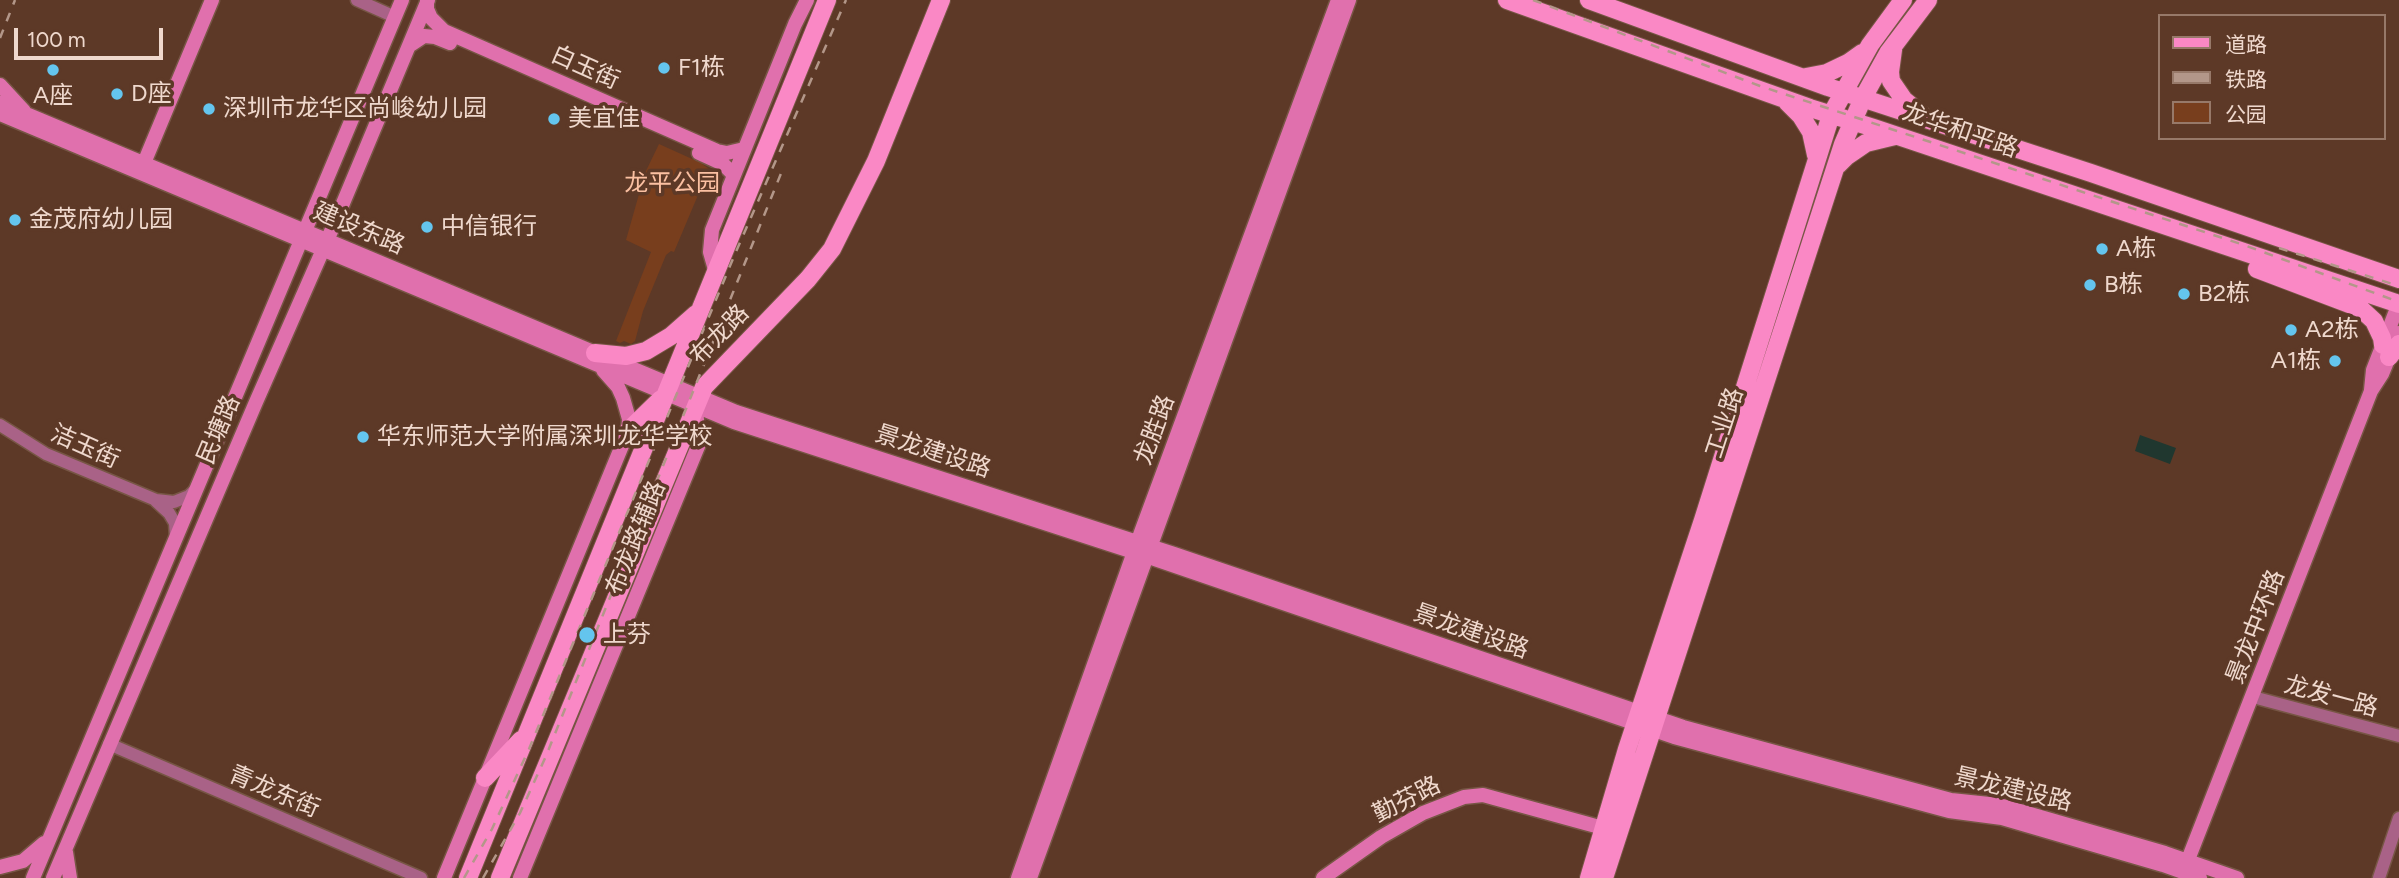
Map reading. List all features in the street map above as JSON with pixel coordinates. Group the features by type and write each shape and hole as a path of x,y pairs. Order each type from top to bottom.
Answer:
{"main road":[{"path":"144,163 212,0"},
{"name":"民塘路","path":"33,878 402,0"},
{"name":"民塘路","path":"53,878 428,0"},
{"name":"白玉街","path":"428,0 427,9 431,18 444,31 717,151 727,153 744,149"},
{"path":"716,273 710,241 733,174 807,0"},
{"name":"布龙路","path":"468,878 827,0"},
{"name":"布龙路","path":"500,878 698,401 711,378 808,279 832,249 876,161 941,0"},
{"name":"龙胜路","path":"1030,878 1142,549 1338,0"},
{"name":"龙胜路","path":"1018,878 1349,0"},
{"name":"龙华和平路","path":"1507,0 1831,115 2399,304"},
{"name":"龙华和平路","path":"1589,0 1842,91 2399,279"},
{"name":"工业路","path":"1604,878 1646,721 1831,115 1870,45 1903,0"},
{"name":"工业路","path":"1589,878 1604,828 1646,721 1852,121 1898,38 1928,0"},
{"name":"白玉街","path":"408,47 424,36 440,38 721,163 733,174"},
{"path":"1898,38 1890,62 1891,81 1904,100 1930,120"},
{"path":"1799,76 1818,76 1839,68 1870,45"},
{"path":"0,85 30,120 0,126"},
{"path":"1782,97 1801,116 1811,132 1816,148 1816,163"},
{"name":"建设东路","path":"0,103 30,120 698,401"},
{"name":"建设东路","path":"0,114 30,120 144,163 304,236"},
{"path":"1833,174 1857,148 1872,140 1895,136"},
{"path":"2129,213 2183,241 2360,308 2374,321 2390,349"},
{"name":"景龙中环路","path":"2390,349 2399,304"},
{"path":"628,431 624,398 597,360 646,351 682,328 701,309"},
{"name":"景龙中环路","path":"2184,871 2371,391 2373,370 2399,333"},
{"path":"628,431 668,389"},
{"name":"景龙建设路","path":"698,401 734,422 1142,549 1646,721 1949,811 2002,818 2200,878"},
{"name":"布龙路辅路","path":"520,878 699,444 698,401"},
{"name":"布龙路辅路","path":"444,878 628,431"},
{"path":"485,778 528,732"},
{"name":"勤芬路","path":"1323,878 1363,849 1423,813 1464,797 1483,795 1604,828"},
{"path":"0,867 17,864 31,856 51,834"},
{"path":"68,842 66,859 71,878"},
{"name":"景龙建设路","path":"2184,871 2237,878"}],"street":[{"path":"357,0 395,17"},
{"name":"洁玉街","path":"0,425 46,453 156,500"},
{"path":"156,500 183,500 200,485"},
{"path":"156,500 175,523 175,542"},
{"name":"龙发一路","path":"2253,697 2399,736"},
{"name":"青龙东街","path":"109,744 421,878"},
{"path":"2379,878 2399,818"}],"green space":[{"name":"龙平公园","path":"659,144 709,169 674,252 666,255 643,311 635,341 631,344 624,341 620,343 616,341 651,252 626,240 645,173"}],"shaded area":[{"path":"2140,435 2176,448 2170,464 2135,451"}],"railway":[{"path":"0,38 15,0"},
{"path":"464,878 492,829 529,749 735,254 846,0"},
{"path":"1533,0 1760,86 2244,245 2399,302"},
{"path":"483,878 520,813 546,756 784,166"},
{"path":"2279,248 2399,286"}],"place":[{"name":"F1栋","path":"664,68"},
{"name":"A座","path":"53,70"},
{"name":"D座","path":"117,94"},
{"name":"深圳市龙华区尚峻幼儿园","path":"209,109"},
{"name":"美宜佳","path":"554,119"},
{"name":"金茂府幼儿园","path":"15,220"},
{"name":"中信银行","path":"427,227"},
{"name":"A栋","path":"2102,249"},
{"name":"B栋","path":"2090,285"},
{"name":"B2栋","path":"2184,294"},
{"name":"A2栋","path":"2291,330"},
{"name":"A1栋","path":"2335,361"},
{"name":"华东师范大学附属深圳龙华学校","path":"363,437"},
{"name":"上芬","path":"587,635"}]}
